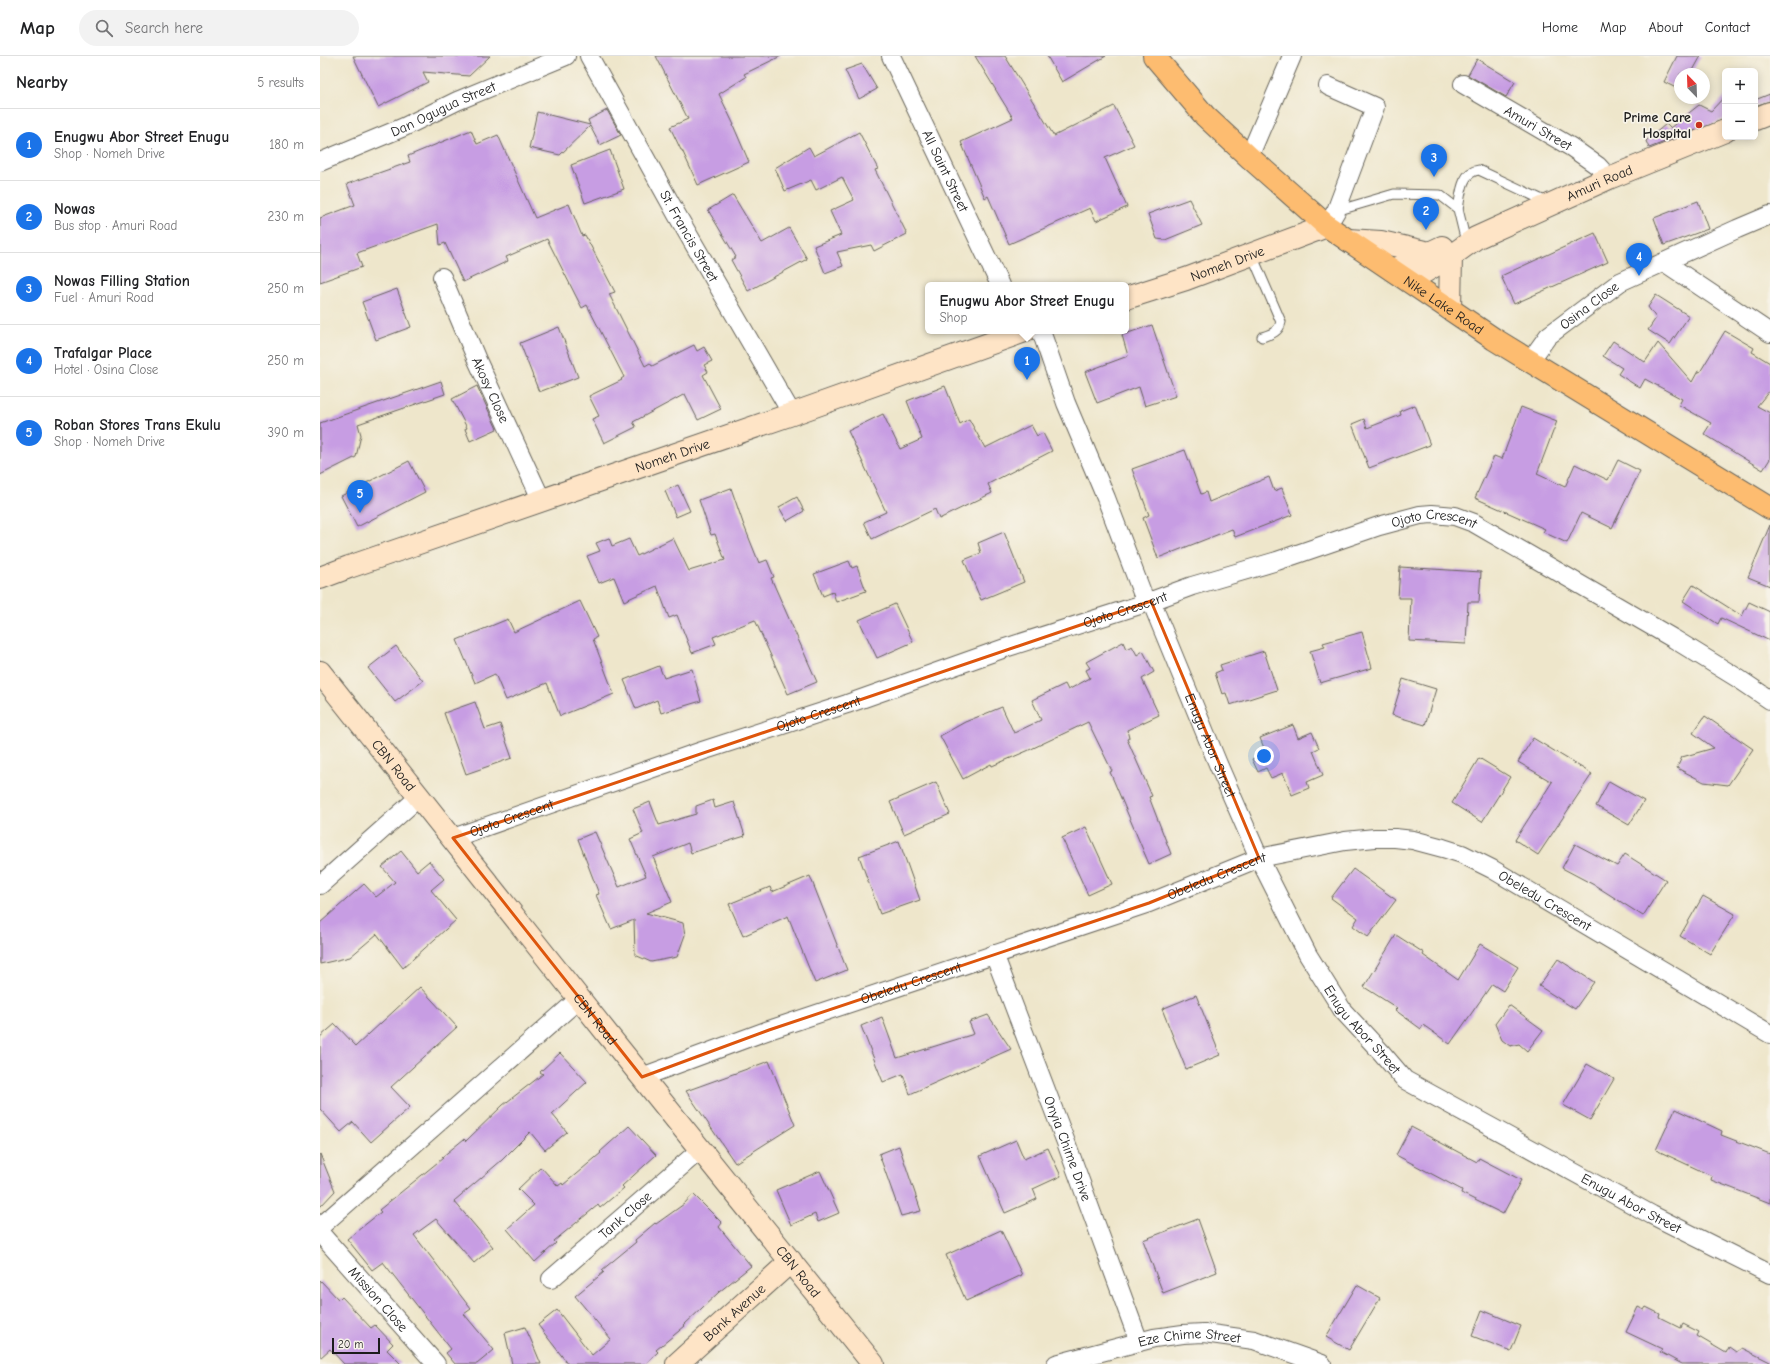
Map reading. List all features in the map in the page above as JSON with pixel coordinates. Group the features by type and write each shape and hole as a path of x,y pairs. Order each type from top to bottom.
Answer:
{"main road":[{"name":"Nike Lake Road","path":"1157,58 1205,116 1249,157 1332,219 1348,240 1530,361 1770,508"},
{"path":"1758,118 1770,113"},
{"name":"Amuri Road","path":"1401,276 1430,253 1470,238 1609,178 1722,133"},
{"name":"Nomeh Drive","path":"1129,297 1179,281 1252,254 1332,219"},
{"name":"Amuri Road","path":"1401,276 1451,256 1470,238"},
{"path":"1348,240 1381,242 1430,253"},
{"path":"1450,309 1451,256"},
{"name":"Nomeh Drive","path":"320,578 1019,334"},
{"name":"CBN Road","path":"321,676 453,838 642,1078 873,1364"},
{"name":"Bank Avenue","path":"677,1364 791,1261"}],"street":[{"name":"Dan Ogugua Street","path":"320,162 404,127 457,101 566,56"},
{"name":"St. Francis Street","path":"589,56 677,215 792,414"},
{"name":"All Saint Street","path":"891,56 999,282"},
{"path":"1249,157 1292,56"},
{"name":"Amuri Street","path":"1463,84 1571,147 1598,166 1609,178"},
{"path":"1328,86 1375,107 1332,219"},
{"name":"Osina Close","path":"1530,361 1548,336 1620,282 1770,215"},
{"path":"1664,262 1770,334"},
{"name":"Akosy Close","path":"442,277 470,345 542,501"},
{"name":"Enugu Abor Street","path":"1030,334 1066,403 1148,602 1259,858 1308,956 1334,998 1350,1020 1381,1052 1405,1080 1652,1215 1770,1274"},
{"name":"Ojoto Crescent","path":"453,838 702,751 847,704 1005,648 1379,526 1420,515 1444,514 1455,516 1474,523 1674,639 1770,700"},
{"path":"320,885 419,797"},
{"name":"Obeledu Crescent","path":"642,1078 769,1030 1148,903 1259,858 1345,841 1375,838 1413,840 1450,850 1492,869 1770,1034"},
{"name":"Onyia Chime Drive","path":"994,954 1067,1145 1139,1342"},
{"path":"320,1227 580,998"},
{"name":"Tank Close","path":"551,1280 700,1150"},
{"name":"Mission Close","path":"320,1233 436,1364"},
{"name":"Eze Chime Street","path":"1056,1364 1154,1338 1204,1333 1239,1338 1276,1347 1322,1364"}],"lane":[{"path":"1458,209 1466,177 1471,171 1479,170 1551,204"},
{"path":"1332,219 1394,194 1440,195 1458,209 1470,238"},
{"path":"1252,254 1281,322 1280,327 1276,332 1262,337"}],"highlighted area":[{"path":"1151,601 1259,858 1149,903 769,1030 642,1077 453,838"}],"building":[{"path":"353,56 490,56 469,76 423,72 428,82 378,107"},
{"path":"656,56 781,56 744,74 746,77 719,94 734,125 749,162 698,185 670,127 688,119"},
{"path":"975,56 1005,56 1054,136 1114,106 1134,145 1105,158 1127,207 1096,221 1090,208 1009,244 988,196 985,198 961,142 1013,118"},
{"path":"1047,56 1106,56 1062,82"},
{"path":"1677,56 1701,56 1694,68 1674,68 1674,87 1664,82"},
{"path":"1477,59 1515,82 1506,97 1468,75"},
{"path":"862,64 877,89 859,99 845,70"},
{"path":"1770,94 1770,101 1758,105 1758,99"},
{"name":"Prime Care Hospital","path":"1722,99 1722,120 1649,148 1646,141 1666,124 1670,128 1699,105 1711,111"},
{"path":"607,110 621,135 600,145 590,126 560,155 529,148 537,112 590,125 588,120"},
{"path":"471,130 477,144 498,135 535,218 569,204 582,236 585,235 615,292 609,294 645,366 650,363 652,366 694,345 697,351 704,347 712,361 704,365 708,372 703,375 721,409 698,420 685,394 633,422 636,427 604,443 592,419 599,416 589,396 622,380 621,379 624,377 587,305 582,308 547,239 506,257 508,261 463,282 445,243 440,245 438,224 357,253 362,267 320,282 320,218 355,205 347,184 410,162 408,156"},
{"path":"859,132 878,169 875,170 907,234 874,251 871,245 837,252 843,266 825,273 814,246 841,235 830,211 854,200 842,177 816,190 811,180 785,191 775,168 809,147 814,156"},
{"path":"610,150 624,189 585,203 571,165"},
{"path":"733,195 762,243 789,228 807,259 748,291 731,260 736,257 708,210"},
{"path":"1189,199 1202,225 1165,240 1157,239 1148,214"},
{"path":"1698,201 1708,229 1664,245 1654,218"},
{"path":"1595,233 1608,262 1514,304 1501,276"},
{"path":"397,289 411,327 376,340 362,302"},
{"path":"1656,295 1689,316 1670,344 1648,330 1656,318 1648,307"},
{"path":"1152,325 1176,396 1145,406 1139,387 1097,403 1085,372 1128,356 1122,335 1129,334 1129,333"},
{"path":"559,327 578,377 539,392 520,343"},
{"path":"1725,331 1754,348 1752,352 1770,363 1770,390 1757,406 1770,413 1770,459 1763,470 1704,434 1711,423 1679,405 1682,399 1645,379 1640,388 1618,374 1622,368 1603,356 1613,341 1645,362 1658,343 1692,382 1698,371 1700,372"},
{"path":"441,381 445,394 358,424 361,435 356,457 320,475 320,423"},
{"path":"477,386 497,429 470,441 465,429 467,428 452,399"},
{"path":"945,386 960,424 969,419 985,448 1031,425 1037,436 1043,433 1052,451 988,484 992,493 939,519 935,509 872,539 864,522 886,512 848,431 883,414 900,449 922,439 907,401"},
{"path":"1415,405 1430,445 1369,468 1352,424 1364,419 1367,428 1401,415 1400,411"},
{"path":"1521,407 1557,421 1537,474 1565,487 1575,464 1608,480 1618,460 1640,471 1612,528 1581,513 1567,543 1543,532 1545,529 1475,498 1494,456 1502,459"},
{"path":"1185,450 1201,494 1206,492 1209,502 1269,477 1274,491 1282,488 1292,515 1235,537 1232,529 1158,558 1143,518 1149,515 1132,469"},
{"path":"409,461 425,492 357,527 341,496"},
{"path":"678,485 690,511 676,517 665,491"},
{"path":"731,488 759,563 767,560 774,577 771,578 817,682 788,694 755,620 713,637 716,644 692,653 677,615 669,618 657,586 624,601 614,577 599,583 587,556 600,551 596,543 609,538 612,546 629,539 637,556 673,538 689,571 725,560 715,534 711,535 699,500"},
{"path":"797,497 804,511 787,521 779,507"},
{"path":"1770,525 1770,586 1748,577"},
{"path":"1004,532 1024,582 981,600 964,560 981,553 978,543"},
{"path":"849,561 852,568 857,566 866,591 836,602 833,592 823,596 814,574"},
{"path":"1400,567 1481,572 1479,602 1468,602 1466,644 1409,641 1411,598 1398,598"},
{"path":"1693,585 1742,616 1749,602 1770,612 1770,641 1721,618 1718,624 1683,601"},
{"path":"580,601 597,637 593,639 614,694 560,716 547,683 506,700 495,674 475,683 457,640 508,619 514,632"},
{"path":"895,604 913,642 877,658 859,620"},
{"path":"1362,632 1372,668 1320,683 1310,651 1325,647 1323,643"},
{"path":"1123,642 1126,649 1132,646 1137,655 1143,651 1154,672 1142,679 1159,715 1127,730 1129,738 1127,739 1152,796 1149,797 1171,854 1149,864 1110,772 1112,771 1088,722 1027,751 992,766 991,764 963,779 940,736 965,722 1002,707 1014,733 1041,720 1032,700 1065,684 1068,690 1090,678 1086,670 1090,668 1086,662"},
{"path":"396,646 423,681 395,702 368,668"},
{"path":"1264,651 1277,690 1230,705 1226,693 1222,694 1215,673 1222,670 1220,665"},
{"path":"659,666 664,678 692,669 701,701 661,713 657,700 636,709 624,680"},
{"path":"1403,679 1436,689 1425,725 1392,715"},
{"path":"475,702 485,729 500,724 512,758 466,774 444,713"},
{"path":"1705,716 1753,749 1728,785 1704,782 1677,768 1682,757 1714,748 1693,733"},
{"path":"1293,725 1298,738 1312,732 1319,748 1313,751 1323,775 1307,782 1309,788 1292,795 1283,773 1271,778 1266,768 1258,772 1252,759 1266,753 1260,738"},
{"path":"1533,738 1592,774 1538,855 1515,840 1552,782 1518,762"},
{"path":"1479,758 1510,777 1482,822 1452,803"},
{"path":"1609,781 1644,801 1629,825 1596,806"},
{"path":"936,782 950,814 904,834 890,802"},
{"path":"713,800 715,808 734,802 745,836 691,853 688,843 653,857 672,902 646,913 683,923 685,935 677,957 651,962 635,955 634,920 611,929 596,895 599,894 578,839 595,832 619,887 646,876 630,839 643,833 633,809 650,802 659,825 696,814 696,806"},
{"path":"1086,827 1112,884 1088,895 1062,838"},
{"path":"899,841 920,900 880,914 859,856"},
{"path":"1575,844 1617,866 1625,854 1666,880 1643,916 1596,886 1562,868"},
{"path":"401,851 417,871 429,861 444,879 431,890 456,920 403,968 377,934 350,957 320,964 320,923 364,884 376,897 395,882 382,867"},
{"path":"1353,869 1396,900 1368,937 1353,926 1358,918 1331,898"},
{"path":"810,876 847,970 815,983 788,916 743,936 729,904 770,887 772,892"},
{"path":"1703,896 1735,914 1710,954 1680,936"},
{"path":"1396,935 1424,953 1423,955 1458,980 1480,944 1518,967 1503,991 1492,984 1450,1044 1423,1025 1421,1029 1395,1010 1397,1008 1364,987"},
{"path":"1558,959 1594,982 1575,1009 1539,986"},
{"path":"420,987 457,1027 391,1087 410,1107 371,1142 353,1122 341,1132 320,1109 320,1037 335,1024 356,1046"},
{"path":"1196,995 1220,1055 1186,1069 1162,1009"},
{"path":"1509,1005 1543,1030 1527,1051 1519,1044 1510,1046 1502,1040 1495,1024"},
{"path":"988,1015 1011,1049 910,1094 903,1074 883,1082 861,1026 882,1017 897,1058 974,1034 969,1022"},
{"path":"560,1053 587,1082 552,1114 567,1132 545,1150 530,1132 502,1160 454,1201 493,1247 474,1263 436,1219 414,1235 471,1309 464,1314 494,1350 477,1364 455,1364 446,1353 451,1349 383,1262 372,1270 347,1239 381,1212 379,1210 443,1158 442,1157 464,1139 466,1141 503,1105 543,1074 540,1072"},
{"path":"769,1061 795,1125 735,1163 686,1091"},
{"path":"1587,1064 1614,1079 1590,1120 1563,1105"},
{"path":"1675,1109 1722,1131 1721,1135 1770,1154 1770,1203 1711,1180 1712,1176 1656,1150"},
{"path":"629,1126 656,1155 622,1186 624,1188 600,1208 598,1205 554,1241 556,1243 535,1262 507,1229 534,1205 518,1189 541,1167 558,1186 562,1183 563,1185 601,1153 600,1152"},
{"path":"1411,1127 1477,1162 1479,1158 1521,1180 1503,1214 1461,1193 1462,1190 1396,1155"},
{"path":"1016,1140 1024,1159 1048,1148 1061,1176 1033,1189 1037,1199 1005,1213 980,1156"},
{"path":"899,1146 921,1211 901,1216 879,1154"},
{"path":"320,1154 335,1191 320,1207"},
{"path":"820,1171 839,1213 818,1222 815,1214 791,1225 776,1190"},
{"path":"693,1194 722,1223 719,1227 751,1266 719,1292 684,1325 685,1326 656,1350 658,1352 645,1364 568,1364 538,1325 557,1310 592,1355 611,1339 575,1296 604,1272 602,1270 636,1242 635,1240 655,1223 656,1224 684,1204"},
{"path":"1198,1219 1217,1272 1163,1293 1143,1240"},
{"path":"1001,1230 1022,1275 966,1301 946,1255"},
{"path":"320,1280 339,1300 342,1297 371,1328 375,1325 393,1344 387,1350 401,1364 344,1364 330,1349 320,1358"},
{"path":"1357,1285 1380,1298 1349,1350 1326,1337"},
{"path":"1638,1307 1644,1310 1646,1307 1660,1314 1659,1317 1681,1328 1683,1324 1699,1332 1697,1336 1726,1353 1729,1347 1736,1352 1742,1348 1770,1362 1770,1364 1682,1364 1660,1352 1662,1349 1626,1332"},
{"path":"1482,1310 1521,1326 1511,1351 1472,1336"},
{"path":"525,1327 541,1364 512,1364 505,1333"}],"place":[{"name":"Prime Care Hospital","path":"1699,125"},
{"name":"Nowas Filling Station","path":"1434,177"},
{"name":"Nowas","path":"1426,230"},
{"name":"Trafalgar Place","path":"1639,276"},
{"name":"Enugwu Abor Street Enugu","path":"1027,380"},
{"name":"Roban Stores Trans Ekulu","path":"360,513"}]}
